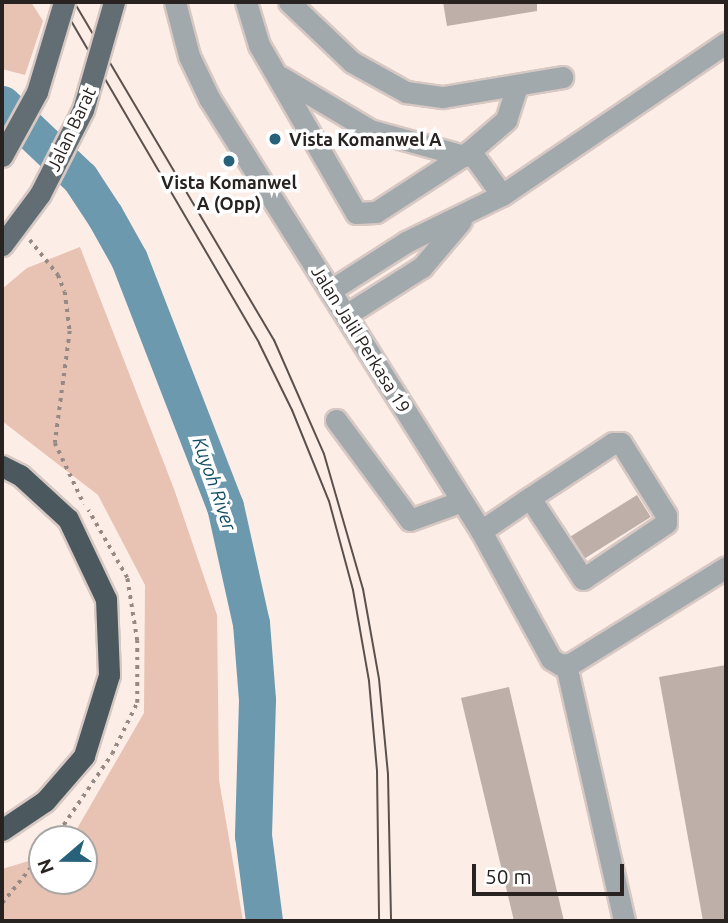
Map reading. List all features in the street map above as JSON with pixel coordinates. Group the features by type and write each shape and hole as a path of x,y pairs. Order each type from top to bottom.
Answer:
{"highway":[{"path":"2,466 20,475 68,519 106,599 109,675 84,756 45,801 2,830"}],"main road":[{"path":"2,156 37,92 64,2"},
{"name":"Jalan Barat","path":"2,245 40,194 83,110 114,2"}],"street":[{"name":"Jalan Jalil Perkasa 19","path":"175,2 189,56 209,98 481,531 551,659 569,664"},
{"path":"246,2 259,45 356,213 376,212 467,153 506,120 517,87"},
{"path":"289,2 352,62 406,92 443,97 517,87 562,77"},
{"path":"331,290 406,242 464,217 502,195 726,43"},
{"path":"278,75 370,130 467,153 502,195"},
{"path":"346,316 422,267 464,217"},
{"path":"335,420 410,520 462,501"},
{"path":"481,531 530,498 612,443 621,443 666,514 666,523 583,579 530,498"},
{"path":"624,921 569,664 726,567"}],"path":[{"path":"2,903 28,871"}],"shaded area":[{"path":"2,2 31,2 43,21 25,75 2,69"},
{"path":"80,247 174,489 217,615 219,780 243,921 2,921 2,869 28,861 28,895 98,895 98,825 79,825 144,713 145,585 98,495 2,421 2,289 27,268"}],"building":[{"path":"443,2 537,2 537,11 447,26"},
{"path":"637,495 651,517 585,558 571,536"},
{"path":"726,665 726,921 703,921 659,677"},
{"path":"509,687 564,921 514,921 461,698"}],"waterway":[{"name":"Kuyoh River","path":"2,104 80,178 129,259 225,506 251,623 257,700 253,835 264,921"}],"tram line":[{"path":"60,2 259,343 292,410 329,501 353,590 369,681 377,771 379,921"},
{"path":"74,2 274,340 324,454 363,589 379,679 388,775 391,921"}],"place":[{"name":"Vista Komanwel A","path":"275,139"},
{"name":"Vista Komanwel A (Opp)","path":"229,161"}]}
